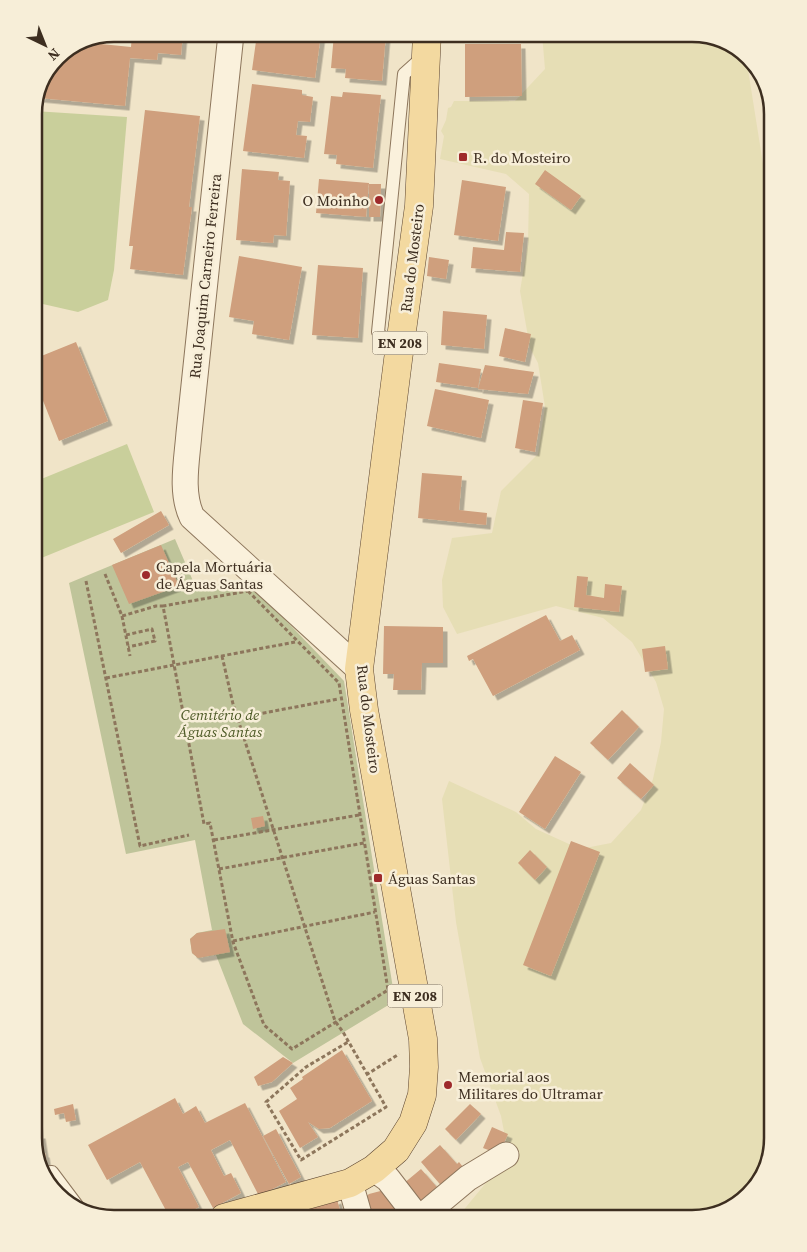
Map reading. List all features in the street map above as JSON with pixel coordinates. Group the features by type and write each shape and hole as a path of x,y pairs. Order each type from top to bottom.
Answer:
{"main road":[{"name":"Rua do Mosteiro","path":"259,1209 350,1182 374,1169 396,1150 413,1124 422,1095 423,1039 366,719 359,669 419,206 427,44"}],"street":[{"name":"Rua Joaquim Carneiro Ferreira","path":"229,42 185,476 188,508 192,517 359,669"},
{"path":"429,1210 468,1178 506,1155"},
{"path":"374,1169 388,1179 412,1210"},
{"path":"350,1182 358,1209"}],"lane":[{"path":"52,1172 67,1192"}],"path":[{"path":"105,574 122,616 130,656"},
{"path":"86,581 140,846 189,834"},
{"path":"122,616 156,606 248,591 339,683 388,990 292,1049 264,1025 233,941 210,823 204,824 163,606"},
{"path":"126,635 152,629 155,641 128,647"},
{"path":"106,678 298,641"},
{"path":"222,656 237,718 335,1021 348,1042 366,1075 386,1107 301,1160 266,1102 306,1067 348,1042"},
{"path":"237,718 342,698"},
{"path":"214,840 360,815"},
{"path":"219,869 364,843"},
{"path":"233,941 375,912"},
{"path":"366,1075 423,1039"}],"shaded area":[{"path":"543,43 697,43 716,46 740,60 748,68 764,170 764,1147 755,1173 740,1192 716,1206 692,1210 464,1210 508,1152 501,1116 480,1058 456,922 442,799 449,781 516,812 536,829 580,849 611,843 641,810 653,779 661,742 664,709 656,682 632,642 603,618 556,606 457,634 443,607 442,580 452,538 492,533 501,491 538,454 545,407 538,363 530,348 520,291 528,243 529,194 506,174 440,159 444,136 441,131 446,120 448,108 451,107 454,101 515,101 545,69"}],"green space":[{"path":"43,112 127,117 114,270 108,300 78,312 43,304"},
{"path":"127,444 154,512 43,558 43,478"},
{"name":"Cemitério de Águas Santas","path":"175,539 196,588 247,580 344,681 395,1001 293,1063 243,1024 216,955 198,958 192,953 190,939 197,933 212,930 195,840 126,854 69,583"}],"building":[{"path":"131,42 182,42 181,55 158,53 157,60 130,58 125,106 45,99 48,87 59,70 70,70 70,59 87,48 101,44 131,47"},
{"path":"256,42 320,42 315,78 252,70"},
{"path":"333,42 385,42 382,81 345,78 346,69 331,68"},
{"path":"465,44 521,44 522,96 465,97"},
{"path":"252,84 302,90 302,95 313,97 310,122 298,121 296,135 307,136 304,158 243,151"},
{"path":"343,92 381,95 373,168 336,164 337,155 324,154 331,96 342,97"},
{"path":"145,110 200,116 189,207 192,207 183,275 130,269 133,246 129,246"},
{"path":"242,169 279,172 278,180 290,181 286,236 274,235 273,243 236,240"},
{"path":"545,170 581,196 571,210 535,184"},
{"path":"319,179 369,183 366,217 316,213"},
{"path":"462,180 506,187 498,241 454,235"},
{"path":"369,184 381,184 380,217 369,217"},
{"path":"506,232 524,233 520,272 471,268 473,247 504,250"},
{"path":"239,256 302,267 289,340 252,334 254,321 229,317"},
{"path":"429,257 449,260 446,279 427,276"},
{"path":"318,265 363,268 358,338 312,335"},
{"path":"443,311 487,315 484,349 441,345"},
{"path":"505,328 531,334 525,362 499,356"},
{"path":"76,342 108,421 59,441 43,400 43,355"},
{"path":"439,363 481,369 478,388 436,382"},
{"path":"485,365 534,372 528,394 478,389"},
{"path":"435,389 489,400 481,438 427,426"},
{"path":"523,400 543,403 535,452 515,448"},
{"path":"422,473 462,476 459,510 487,513 486,525 418,518"},
{"path":"161,511 169,525 121,553 113,539"},
{"name":"Capela Mortuária de Águas Santas","path":"161,545 179,586 129,604 112,565"},
{"path":"577,576 588,577 586,595 604,598 605,584 622,586 619,612 574,607"},
{"path":"546,615 560,641 572,635 580,650 493,696 473,659 469,661 467,656"},
{"path":"384,626 443,627 443,663 422,663 421,690 393,690 394,674 383,674"},
{"path":"665,646 668,669 645,672 642,649"},
{"path":"622,710 639,727 608,760 590,743"},
{"path":"555,756 581,772 545,829 519,812"},
{"path":"630,763 654,785 641,799 617,778"},
{"path":"263,816 265,826 253,829 251,818"},
{"path":"571,841 600,852 551,976 523,965"},
{"path":"530,850 547,867 535,880 518,863"},
{"path":"225,929 230,952 198,958 192,953 190,939 197,933"},
{"path":"342,1050 372,1101 330,1128 319,1129 308,1122 318,1137 300,1148 279,1111 297,1099 290,1088 303,1079 302,1077"},
{"path":"283,1057 293,1063 272,1082 258,1086 254,1077"},
{"path":"175,1098 183,1114 196,1106 205,1123 245,1103 286,1182 259,1196 230,1140 211,1150 224,1176 231,1173 241,1193 213,1208 188,1162 178,1167 199,1207 195,1209 165,1209 140,1162 107,1180 88,1145"},
{"path":"73,1104 76,1120 66,1122 64,1113 55,1115 54,1109"},
{"path":"470,1104 481,1114 456,1140 445,1129"},
{"path":"492,1127 508,1134 499,1154 483,1148"},
{"path":"276,1129 301,1177 289,1184 263,1136"},
{"path":"440,1145 467,1172 445,1190 421,1162"},
{"path":"421,1169 443,1194 425,1210 414,1210 397,1189"},
{"path":"392,1188 411,1210 365,1209 363,1199 369,1194"},
{"path":"337,1199 340,1209 305,1209"}],"place":[{"name":"R. do Mosteiro","path":"463,157"},
{"name":"O Moinho","path":"379,200"},
{"name":"Capela Mortuária de Águas Santas","path":"146,575"},
{"name":"Águas Santas","path":"378,878"},
{"name":"Memorial aos Militares do Ultramar","path":"448,1085"}]}
